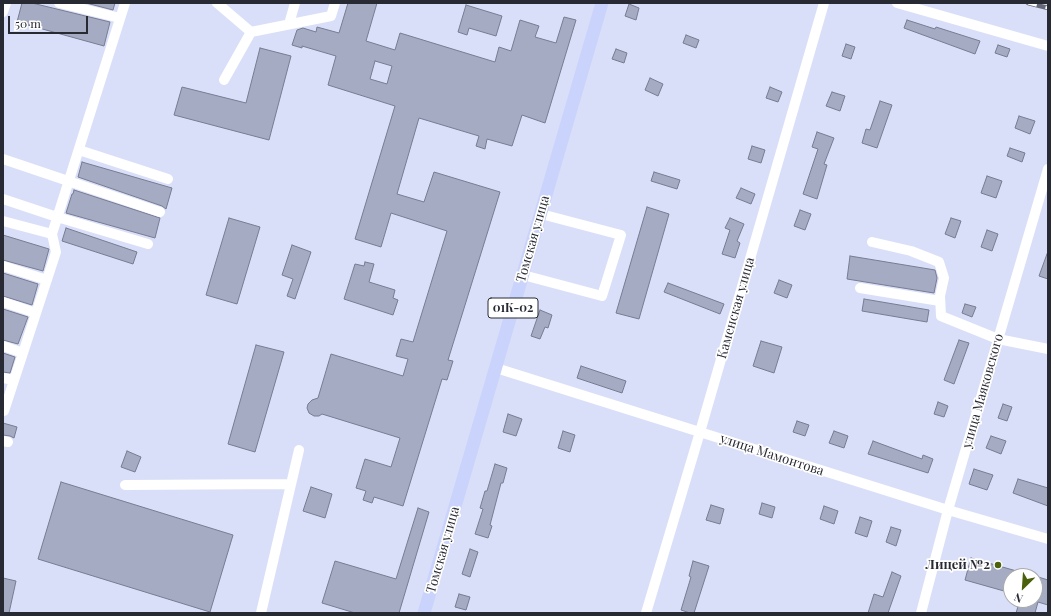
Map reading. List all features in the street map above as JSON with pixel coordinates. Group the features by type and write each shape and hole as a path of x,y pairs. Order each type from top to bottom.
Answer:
{"main road":[{"name":"Томская улица","path":"424,613 602,3"}],"street":[{"path":"3,12 6,3"},
{"path":"60,3 120,18"},
{"path":"3,410 4,411 56,252 52,234 125,3"},
{"path":"218,3 251,32"},
{"path":"289,24 295,3"},
{"path":"224,80 251,32 331,16 335,3"},
{"name":"Каменская улица","path":"646,613 824,3"},
{"path":"897,3 1048,46"},
{"path":"79,150 168,179"},
{"path":"3,159 160,212"},
{"name":"улица Маяковского","path":"921,613 948,510 1048,169"},
{"path":"3,199 148,244"},
{"path":"523,275 602,296 621,235 540,214"},
{"path":"3,221 52,234"},
{"path":"872,242 911,251 939,262 944,278 940,296 941,316 998,339 1048,350"},
{"path":"3,266 47,280"},
{"path":"860,288 940,301"},
{"path":"3,302 36,313"},
{"path":"3,346 23,353"},
{"name":"улица Мамонтова","path":"496,368 948,510 1048,539"},
{"path":"3,378 14,380"},
{"path":"261,613 299,450"},
{"path":"125,485 291,484"}],"building":[{"path":"22,3 32,3 110,22 104,46 17,22"},
{"path":"86,3 115,3 113,10"},
{"path":"348,3 377,3 366,41 395,50 400,33 495,62 499,47 511,51 520,20 539,26 535,37 556,43 564,17 576,20 545,123 522,115 512,146 487,139 485,149 476,146 479,136 419,118 397,194 424,202 434,172 500,192 448,360 453,361 447,380 442,379 403,506 374,497 372,503 363,500 366,491 356,488 365,459 391,467 400,438 322,414 319,416 314,416 309,413 307,408 308,404 312,400 318,398 331,354 403,376 408,359 396,356 401,339 413,342 447,231 391,213 381,247 355,239 395,106 328,85 336,56 302,46 302,48 292,45 297,30 303,28 316,32 317,27 339,33","holes":["375,61 392,66 387,84 370,79"]},
{"path":"629,4 639,8 636,20 625,16"},
{"path":"466,5 502,16 496,36 469,28 467,35 458,32"},
{"path":"907,20 935,29 936,27 980,41 975,54 904,28"},
{"path":"686,35 699,40 696,48 683,43"},
{"path":"846,44 855,47 851,59 842,56"},
{"path":"998,45 1010,49 1007,57 995,53"},
{"path":"260,48 291,56 269,140 174,115 182,87 246,103"},
{"path":"616,49 627,53 624,63 612,59"},
{"path":"650,78 663,84 658,96 645,90"},
{"path":"770,87 782,92 778,102 766,98"},
{"path":"832,92 845,96 840,111 826,106"},
{"path":"880,101 892,105 877,148 862,143 866,129 870,130"},
{"path":"1019,116 1035,121 1030,134 1015,128"},
{"path":"817,132 834,138 824,164 827,165 817,199 803,194 818,149 812,147"},
{"path":"752,146 765,150 761,163 748,159"},
{"path":"1010,148 1025,153 1022,162 1007,156"},
{"path":"82,162 172,188 166,209 162,206 78,177"},
{"path":"654,172 680,180 677,189 651,181"},
{"path":"987,176 1002,181 996,198 981,193"},
{"path":"741,188 755,194 751,204 736,198"},
{"path":"74,190 160,218 155,238 66,213"},
{"path":"647,207 669,214 639,319 616,313"},
{"path":"800,210 811,214 805,230 794,226"},
{"path":"229,218 260,227 237,304 206,295"},
{"path":"730,218 744,224 737,241 740,243 735,258 722,254 730,230 725,228"},
{"path":"951,218 961,221 955,238 945,234"},
{"path":"66,228 137,252 133,264 62,241"},
{"path":"987,230 998,234 992,251 981,247"},
{"path":"3,235 49,249 43,271 3,260"},
{"path":"292,245 311,252 295,299 287,296 293,279 282,275"},
{"path":"1048,254 1048,279 1039,276"},
{"path":"850,256 935,270 937,278 934,293 847,279"},
{"path":"365,262 374,264 369,282 395,290 393,298 398,300 393,315 344,299 355,264 364,266"},
{"path":"3,273 38,284 32,305 3,296"},
{"path":"779,280 792,285 787,298 774,293"},
{"path":"668,283 724,304 720,314 664,292"},
{"path":"864,299 929,310 927,322 862,311"},
{"path":"965,304 976,307 972,317 962,313"},
{"path":"3,309 28,317 18,344 3,340"},
{"path":"540,310 552,315 548,328 545,327 540,339 531,336"},
{"path":"959,340 969,343 954,384 944,380"},
{"path":"761,341 782,347 774,373 753,366"},
{"path":"256,345 284,352 255,452 228,444"},
{"path":"3,353 15,357 10,373 3,372"},
{"path":"581,366 626,381 622,393 577,378"},
{"path":"938,402 948,406 944,417 934,414"},
{"path":"1003,404 1012,407 1007,421 998,418"},
{"path":"508,414 522,419 516,436 503,432"},
{"path":"797,421 809,425 805,436 793,432"},
{"path":"3,423 17,427 14,438 3,435"},
{"path":"563,431 575,435 570,452 558,448"},
{"path":"834,431 848,436 844,448 829,443"},
{"path":"991,436 1006,441 1001,454 986,448"},
{"path":"873,441 922,459 923,455 933,459 928,473 868,454"},
{"path":"127,451 141,457 135,472 121,467"},
{"path":"495,464 507,468 503,483 501,483 488,538 475,534 483,509 480,508"},
{"path":"974,469 993,475 987,490 969,484"},
{"path":"1018,479 1048,488 1048,506 1013,493"},
{"path":"61,482 233,535 210,612 38,559"},
{"path":"311,487 332,494 325,518 303,511"},
{"path":"762,503 775,507 772,518 759,514"},
{"path":"711,505 724,509 720,524 706,520"},
{"path":"824,506 838,511 834,524 820,519"},
{"path":"418,508 429,512 399,613 355,613 322,603 335,561 396,579"},
{"path":"860,517 872,521 867,537 855,533"},
{"path":"891,527 901,530 896,546 886,542"},
{"path":"470,549 478,552 470,577 462,574"},
{"path":"971,558 1006,568 1003,568 1003,591 965,580"},
{"path":"693,561 709,566 694,613 690,613 681,610 691,577 689,576"},
{"path":"892,572 901,576 888,613 868,613 874,594 883,597"},
{"path":"3,578 16,581 9,613 3,613"},
{"path":"1043,578 1048,580 1048,605 1043,604"},
{"path":"459,594 470,597 466,610 455,607"},
{"path":"1018,608 1036,608 1035,613 1016,613"}],"railway":[{"path":"1028,3 1048,8"}],"place":[{"name":"Лицей №2","path":"998,565"}]}
